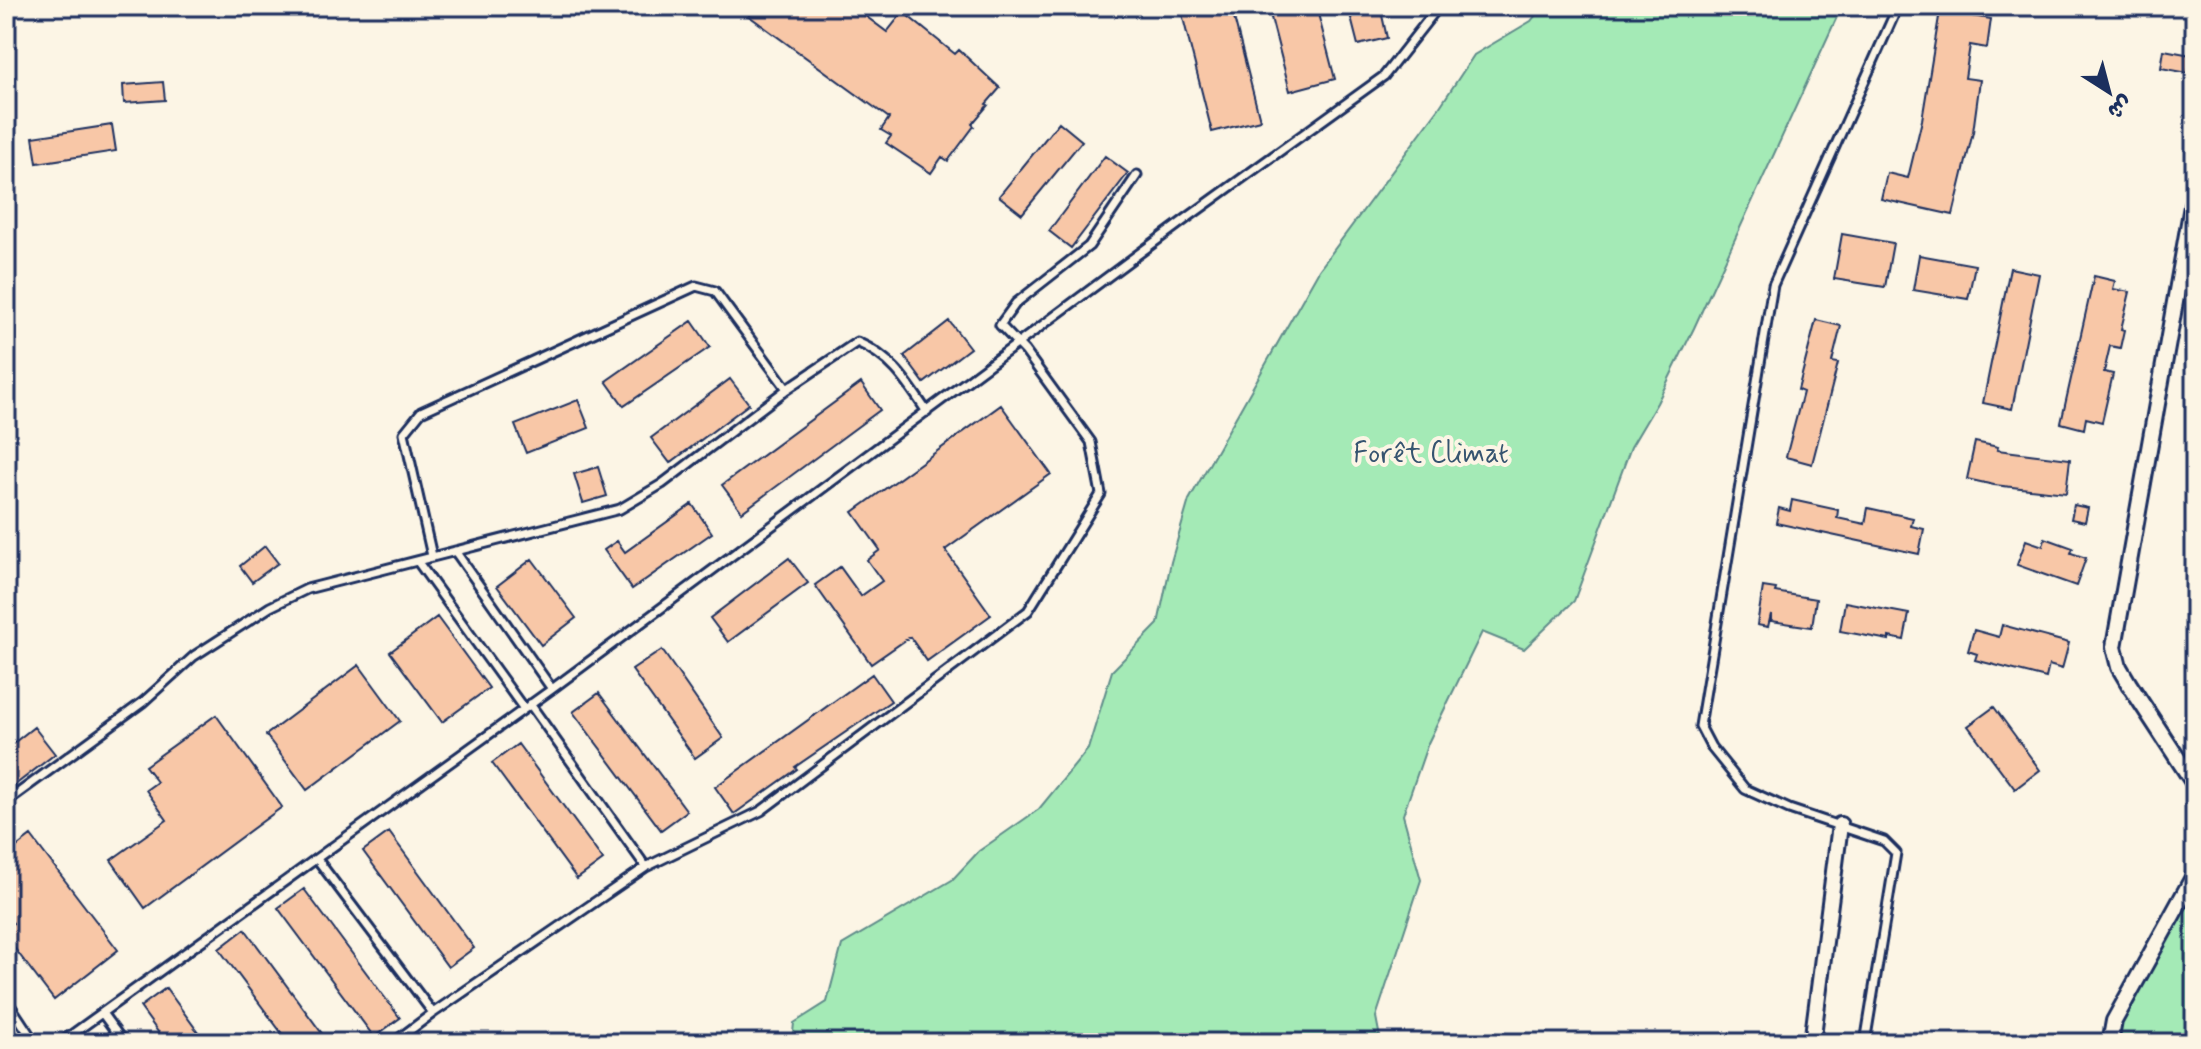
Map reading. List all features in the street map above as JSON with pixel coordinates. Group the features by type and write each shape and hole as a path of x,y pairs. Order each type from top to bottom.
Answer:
{"street":[{"path":"2195,189 2114,647 2119,667 2195,785"},
{"path":"1812,1043 1840,825"},
{"path":"2110,1043 2114,1021 2195,874"}],"lane":[{"path":"60,1043 552,689 1384,76 1439,6"},
{"path":"1865,1043 1896,853 1884,841 1789,809 1745,789 1711,747 1700,726 1773,285 1898,6"},
{"path":"393,1043 646,867 761,811 1028,611 1101,494 1091,442 1018,344 1000,325 1016,303 1089,246 1137,175"},
{"path":"432,556 404,433 421,412 696,286 715,291 787,389"},
{"path":"6,802 143,702 194,656 270,607 307,589 620,509 662,484 787,389 857,342 891,362 927,412"},
{"path":"455,551 552,689"},
{"path":"418,562 646,867"},
{"path":"317,859 433,1013"},
{"path":"6,999 35,1043"},
{"path":"102,1013 124,1043"}],"green space":[{"name":"Forêt Climat","path":"1543,6 1842,6 1694,328 1631,447 1574,601 1524,649 1482,632 1428,743 1403,815 1421,880 1376,1017 1381,1043 792,1043 794,1023 827,1002 842,945 952,880 979,851 1039,809 1088,749 1112,671 1158,624 1171,562 1189,500 1319,270 1439,108 1474,55 1531,21"},
{"path":"2195,888 2195,1043 2122,1043 2116,1027"}],"building":[{"path":"756,6 852,6 887,32 903,12 955,54 959,50 1000,88 948,161 942,157 931,173 886,143 891,136 881,130 889,118 749,16"},
{"path":"1180,6 1231,6 1260,120 1212,132"},
{"path":"1268,6 1316,6 1335,79 1290,91"},
{"path":"1348,6 1380,6 1387,38 1358,45"},
{"path":"1940,11 1991,19 1987,48 1970,45 1965,78 1980,80 1973,132 1953,215 1881,199 1887,173 1908,178 1922,120"},
{"path":"2164,50 2191,55 2188,73 2161,68"},
{"path":"163,82 165,100 124,103 123,85"},
{"path":"1059,122 1082,141 1022,214 999,196"},
{"path":"112,125 116,151 37,163 33,137"},
{"path":"1105,156 1128,173 1071,248 1049,231"},
{"path":"1842,234 1893,243 1885,287 1834,279"},
{"path":"1919,255 1975,265 1968,299 1913,290"},
{"path":"2010,268 2039,274 2012,409 1983,403"},
{"path":"2094,276 2115,281 2113,289 2130,292 2120,348 2110,346 2104,372 2113,374 2102,422 2086,418 2084,429 2061,423"},
{"path":"1816,320 1841,326 1832,362 1838,363 1812,464 1786,457 1803,392 1798,390"},
{"path":"692,321 710,347 624,406 606,381"},
{"path":"949,321 970,348 924,383 904,356"},
{"path":"730,379 749,404 670,463 651,438"},
{"path":"861,383 880,410 742,512 722,485"},
{"path":"578,400 589,428 526,453 515,425"},
{"path":"1001,405 1051,474 945,550 991,615 927,661 910,637 871,664 815,585 840,567 861,596 882,581 867,560 880,550 853,512"},
{"path":"1975,442 1998,447 1997,450 2070,459 2066,493 1967,479"},
{"path":"598,467 607,496 583,503 574,474"},
{"path":"1792,500 1838,510 1837,518 1865,524 1868,508 1913,518 1911,526 1924,529 1919,554 1776,523 1779,508 1790,511"},
{"path":"692,504 712,533 632,589 604,550 617,541 625,552"},
{"path":"2074,505 2088,508 2085,522 2071,519"},
{"path":"2045,538 2073,548 2071,553 2086,558 2076,586 2017,565 2026,540 2043,546"},
{"path":"265,546 278,563 252,582 240,566"},
{"path":"789,558 808,583 728,642 710,618"},
{"path":"532,559 576,618 541,645 497,586"},
{"path":"1763,587 1816,599 1812,627 1771,621 1771,614 1768,627 1757,625"},
{"path":"1845,602 1909,614 1904,640 1840,631"},
{"path":"437,617 489,688 442,722 390,652"},
{"path":"2002,625 2069,643 2062,669 2049,665 2046,678 1975,660 1977,654 1968,651 1974,630 1999,637"},
{"path":"662,650 723,738 695,758 632,670"},
{"path":"359,665 400,721 307,790 266,735"},
{"path":"872,674 891,701 795,767 797,769 734,814 715,787"},
{"path":"599,693 687,811 661,830 573,712"},
{"path":"1994,707 2040,770 2015,789 1968,726"},
{"path":"216,715 282,807 145,908 111,860 167,820 146,790 157,782 145,766"},
{"path":"34,727 55,754 6,792 6,749"},
{"path":"518,744 603,860 577,879 492,763"},
{"path":"389,832 474,948 448,967 363,851"},
{"path":"31,836 118,950 54,1000 6,937 6,929 13,923 6,914 6,855"},
{"path":"304,889 400,1018 374,1037 278,908"},
{"path":"245,929 329,1043 289,1043 219,949"},
{"path":"166,988 206,1043 166,1043 140,1007"}]}
